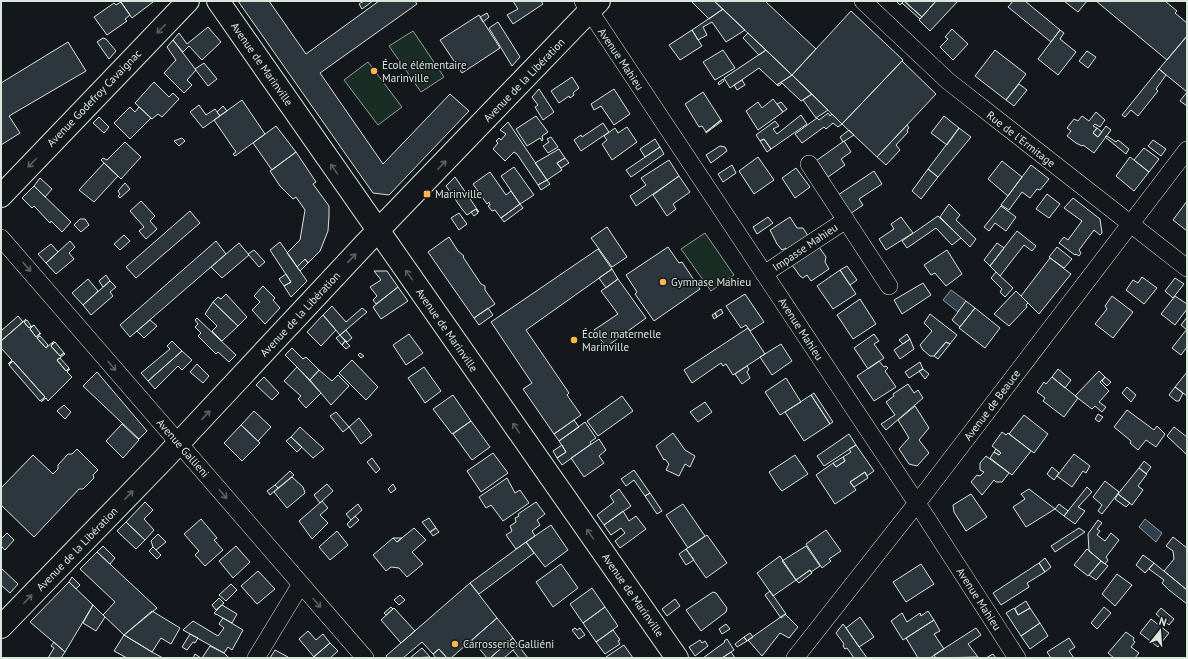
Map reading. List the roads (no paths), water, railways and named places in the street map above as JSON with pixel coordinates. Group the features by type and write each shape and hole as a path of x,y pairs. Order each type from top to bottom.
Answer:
{"main road":[{"name":"Avenue Godefroy Cavaignac","path":"1,196 188,1"},
{"name":"Avenue de Marinville","path":"218,1 676,658"},
{"name":"Avenue de la Libération","path":"1,626 179,443 591,4"}],"street":[{"name":"Rue de l'Ermitage","path":"863,1 948,81 1187,268"},
{"name":"Avenue Mahieu","path":"591,4 764,274 1017,658"},
{"name":"Avenue de Beauce","path":"795,658 1187,150"},
{"name":"Impasse Mahieu","path":"809,164 889,286"},
{"name":"Impasse Mahieu","path":"764,274 846,220"},
{"name":"Avenue Gallieni","path":"1,238 365,658"},
{"path":"256,658 301,584"}],"water":[{"path":"951,290 966,301 958,312 943,300"},
{"path":"1145,519 1162,533 1156,542 1139,527"}],"place":[{"name":"École élémentaire Marinville","path":"374,71"},
{"name":"Marinville","path":"427,194"},
{"name":"Gymnase Mahieu","path":"663,282"},
{"name":"École maternelle Marinville","path":"574,340"},
{"name":"Carrosserie Galliéni","path":"455,644"}]}
